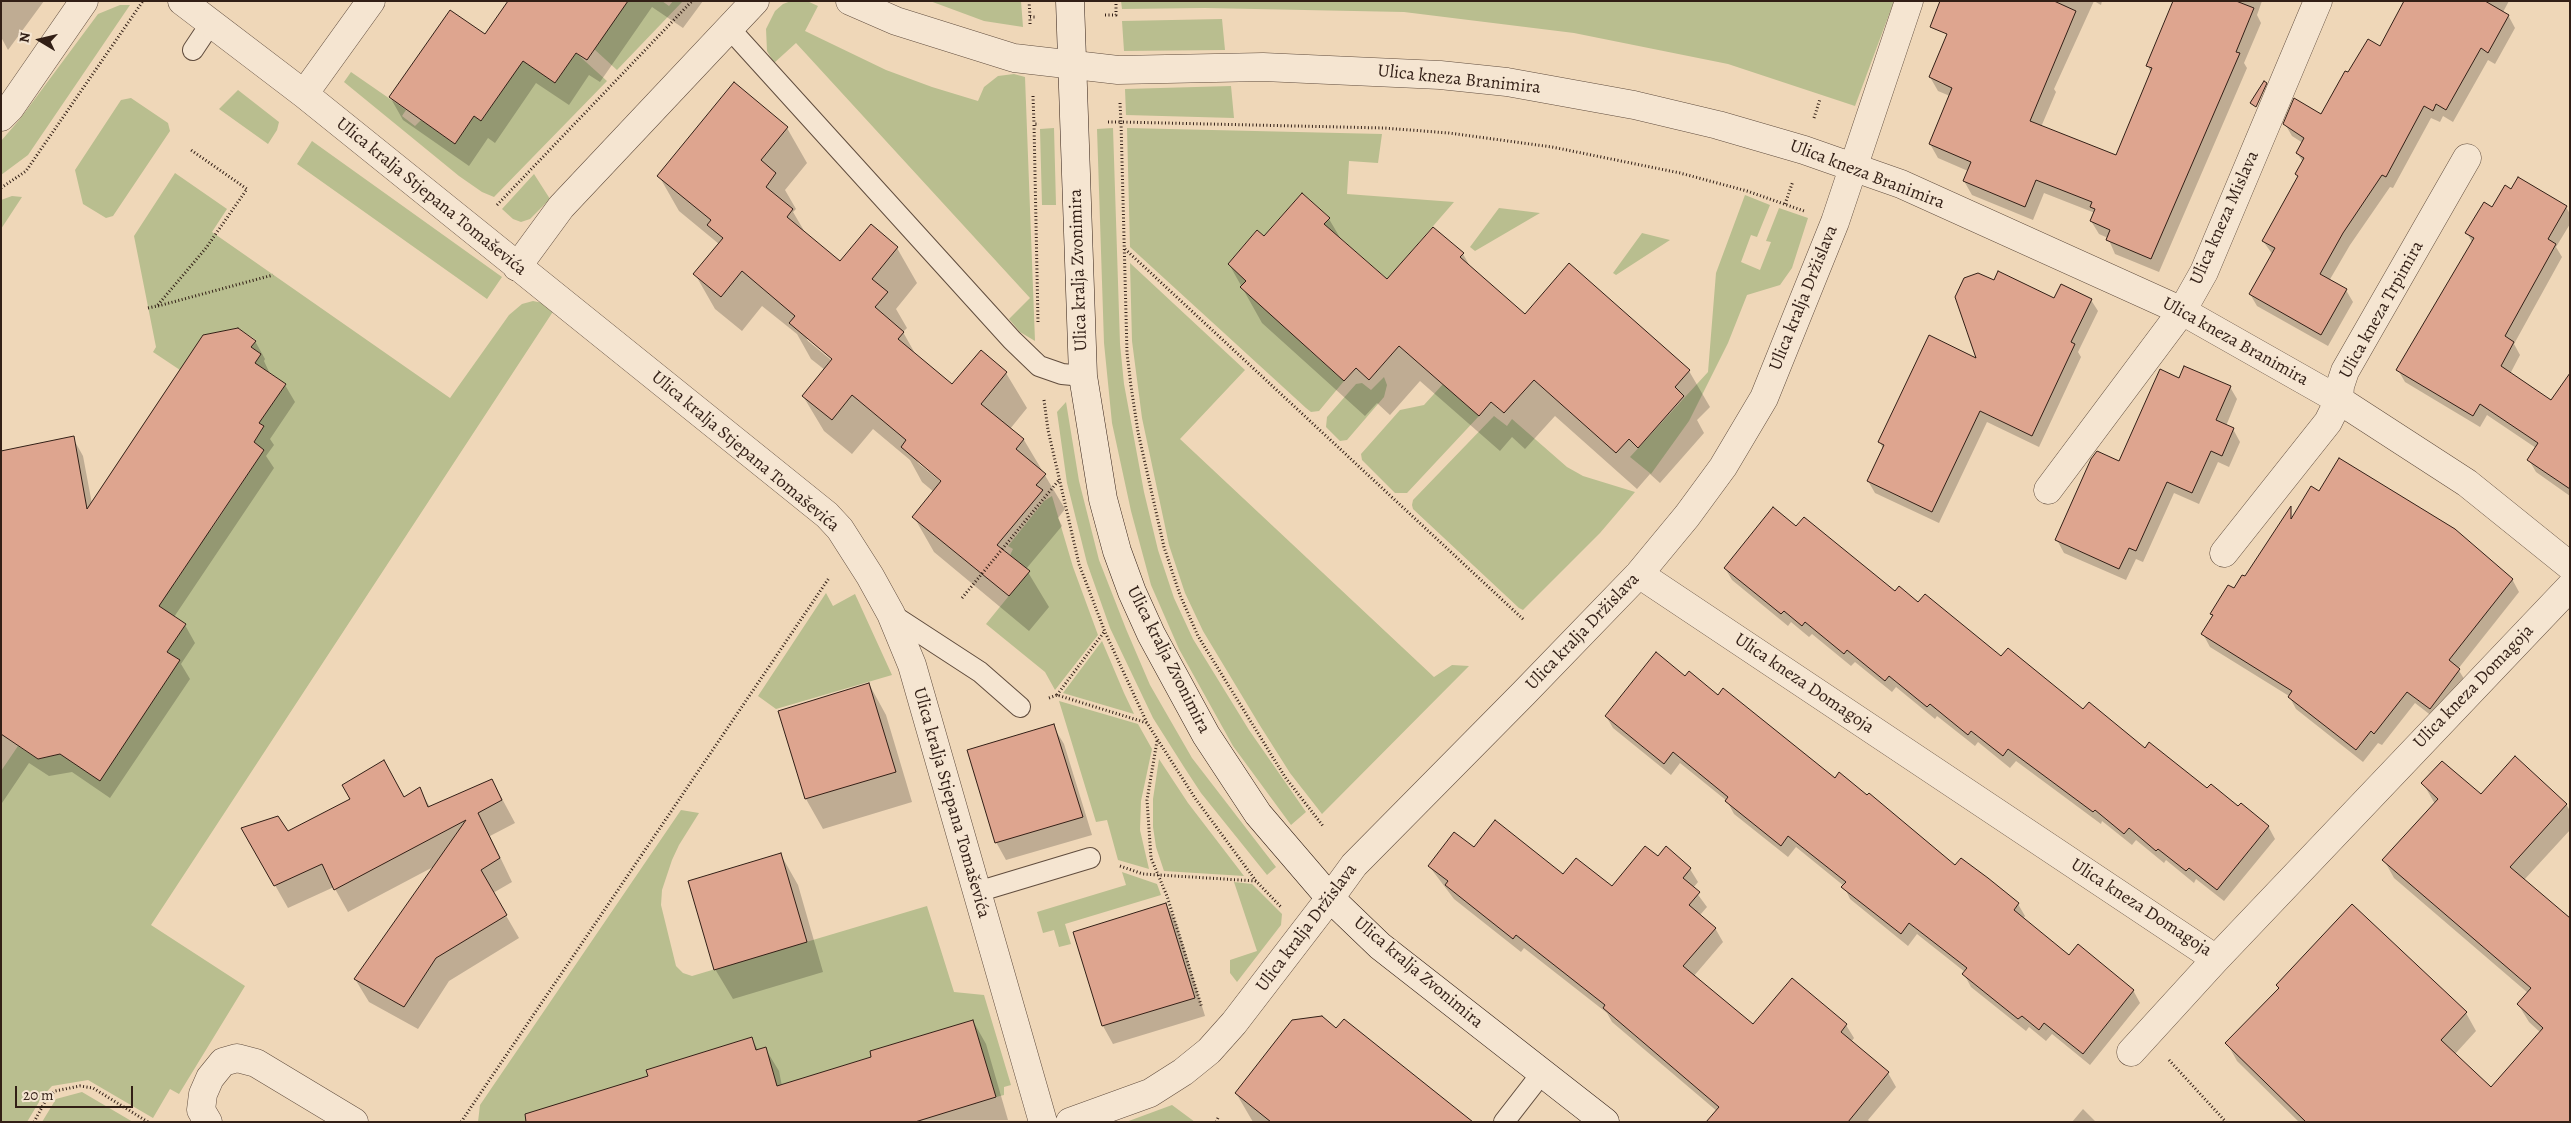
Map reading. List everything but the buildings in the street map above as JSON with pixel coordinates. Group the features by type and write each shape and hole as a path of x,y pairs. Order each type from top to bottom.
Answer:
{"street":[{"path":"1,117 10,108 84,1"},
{"name":"Ulica kralja Stjepana Tomaševića","path":"182,1 304,94 826,514 852,544 890,614 912,665 976,892 1044,1122"},
{"path":"304,94 371,1"},
{"path":"517,267 561,207 755,1"},
{"name":"Ulica kneza Branimira","path":"850,1 896,22 1014,58 1118,70 1263,67 1430,75 1507,82 1634,105 1718,125 1855,167 1901,184 2182,311 2339,400 2467,483 2570,566"},
{"name":"Ulica kralja Zvonimira","path":"1070,1 1083,376 1104,499 1117,551 1132,592 1151,634 1206,736 1258,814 1330,898 1380,946 1605,1122"},
{"name":"Ulica kralja Držislava","path":"1070,1122 1150,1093 1183,1072 1209,1050 1234,1023 1354,865 1524,694 1639,574 1687,516 1718,474 1747,429 1764,398 1855,167 1909,1"},
{"name":"Ulica kneza Mislava","path":"2048,490 2182,311 2204,272 2318,1"},
{"name":"Ulica kneza Trpimira","path":"2224,553 2328,422 2339,400 2340,386 2345,370 2467,158"},
{"name":"Ulica kneza Domagoja","path":"1639,574 2216,959 2570,587"},
{"path":"2131,1052 2216,959"},
{"path":"208,1122 201,1110 202,1094 210,1078 223,1062 237,1058 256,1063 354,1122"}],"lane":[{"path":"193,50 210,23"},
{"path":"730,28 1012,340 1039,366 1062,374 1083,376"},
{"path":"890,614 980,672 1020,707"},
{"path":"976,892 1090,858"},
{"path":"1504,1122 1542,1073"}],"path":[{"path":"1,188 26,171 143,1"},
{"path":"475,233 494,207 692,1"},
{"path":"1030,1 1030,17"},
{"path":"1116,1 1116,15"},
{"path":"1118,70 1127,353 1133,404 1164,547 1180,595 1198,636 1285,777 1323,826"},
{"path":"1039,366 1034,124 1121,122 1341,126 1449,133 1552,147 1645,165 1746,191 1785,204"},
{"path":"157,306 206,248 247,189 191,150"},
{"path":"1125,248 1524,620"},
{"path":"148,308 274,275"},
{"path":"962,598 1059,479"},
{"path":"461,1122 852,544"},
{"path":"1020,707 1057,695 1105,632"},
{"path":"1057,695 1147,723 1194,798 1256,881 1304,931"},
{"path":"1158,741 1147,800 1148,837 1151,858 1167,896 1204,1016"},
{"path":"1120,866 1143,874 1256,881"},
{"path":"2163,1053 2226,1122"},
{"path":"34,1122 47,1098 54,1091 80,1086 93,1088 148,1122"},
{"path":"1216,1122 1219,1116"}],"green space":[{"path":"612,1 662,1 669,6 673,1 683,1 617,70 594,49"},
{"path":"791,1 807,1 818,6 805,31 886,70 932,87 978,101 984,87 998,76 1014,74 1025,77 1035,341 1020,332 1009,319 1030,298 796,43 774,63 767,51 766,29 775,11 783,4"},
{"path":"930,1 1021,1 1023,27 984,21"},
{"path":"1121,1 1894,1 1855,106 1728,64 1574,33 1404,12 1205,8 1122,9"},
{"path":"120,5 130,5 28,155 1,175 1,141 20,119 98,14"},
{"path":"1222,19 1225,50 1124,51 1122,21"},
{"path":"576,53 607,81 494,197 482,192 459,176 344,82 351,72 406,110 402,116 415,126 421,120 455,144 474,116 482,120 502,91 516,56 555,83"},
{"path":"1231,86 1234,118 1126,115 1125,89"},
{"path":"238,90 279,122 277,130 268,144 219,109"},
{"path":"131,98 168,123 170,131 113,216 106,218 83,204 75,170 121,100"},
{"path":"1054,128 1056,205 1042,205 1040,129"},
{"path":"1113,128 1120,344 1124,384 1144,492 1158,550 1174,598 1193,639 1249,730 1306,812 1291,825 1233,746 1179,649 1151,585 1131,511 1112,423 1104,343 1097,129"},
{"path":"1127,128 1382,134 1378,163 1349,161 1347,194 1454,202 1401,263 1393,284 1324,224 1330,218 1302,193 1271,228 1267,239 1257,230 1228,264 1246,281 1240,287 1268,312 1316,342 1309,350 1344,381 1319,411 1311,412 1306,408 1130,247"},
{"path":"312,141 502,277 487,299 297,164"},
{"path":"175,173 227,209 212,232 450,398 509,315 522,304 533,301 543,303 554,310 151,925 245,986 179,1094 170,1089 153,1118 88,1080 52,1086 42,1097 27,1122 1,1122 1,771 18,746 38,759 60,754 100,780 180,660 167,652 186,624 146,597 174,584 199,547 203,525 211,530 264,450 254,442 264,426 259,423 286,384 255,363 261,354 251,347 256,340 238,328 203,335 180,370 153,352 156,347 134,236"},
{"path":"534,174 550,199 530,219 521,222 513,219 502,209"},
{"path":"1745,195 1770,205 1757,237 1751,235 1741,262 1760,270 1771,242 1766,241 1779,208 1808,218 1792,268 1780,285 1747,295 1728,343 1689,421 1651,474 1630,457 1708,372 1716,273"},
{"path":"12,196 22,197 1,229 1,200"},
{"path":"1499,208 1540,213 1475,251 1470,247"},
{"path":"1642,233 1670,240 1616,275 1613,273"},
{"path":"1130,263 1245,370 1180,439 1434,677 1452,665 1469,666 1322,814 1290,773 1259,724 1203,631 1185,593 1169,545 1142,418 1132,341"},
{"path":"1384,377 1387,385 1384,397 1347,440 1340,441 1326,427 1327,417 1356,384 1362,383 1371,390"},
{"path":"1443,384 1479,416 1407,493 1395,493 1362,460 1361,454 1400,410 1424,405"},
{"path":"1066,402 1079,481 1099,560 1126,629 1150,685 1192,758 1276,867 1267,875 1201,793 1184,767 1153,718 1110,628 1087,563 1067,483 1057,412"},
{"path":"1494,416 1507,426 1512,419 1567,467 1583,476 1635,492 1600,533 1523,610 1413,509 1412,505 1413,500"},
{"path":"1052,496 1073,567 1098,635 1055,690 1045,672 986,624 1029,571 1010,555 1013,549 1008,546 1044,501"},
{"path":"826,593 833,606 855,594 892,675 776,709 758,696"},
{"path":"1102,641 1124,693 1134,714 1063,693"},
{"path":"1059,701 1138,724 1152,749 1141,801 1140,830 1149,869 1118,860 1107,820 1096,822"},
{"path":"1159,759 1188,803 1244,876 1164,871 1156,847 1153,827 1153,799"},
{"path":"681,810 699,813 672,860 662,890 661,905 676,966 683,973 692,976 927,906 954,992 984,995 1011,1085 1004,1087 1004,1095 996,1097 973,1020 870,1051 871,1057 768,1089 766,1047 756,1050 752,1037 646,1070 648,1076 548,1122 478,1122 480,1105"},
{"path":"1122,872 1157,884 1161,895 1065,924 1071,944 1059,947 1054,930 1043,933 1037,912 1126,885"},
{"path":"1234,882 1252,884 1282,914 1281,925 1237,982 1230,973 1230,960 1257,951"},
{"path":"82,1092 133,1122 42,1122 56,1099"},
{"path":"1172,1105 1195,1122 1126,1122"}]}
